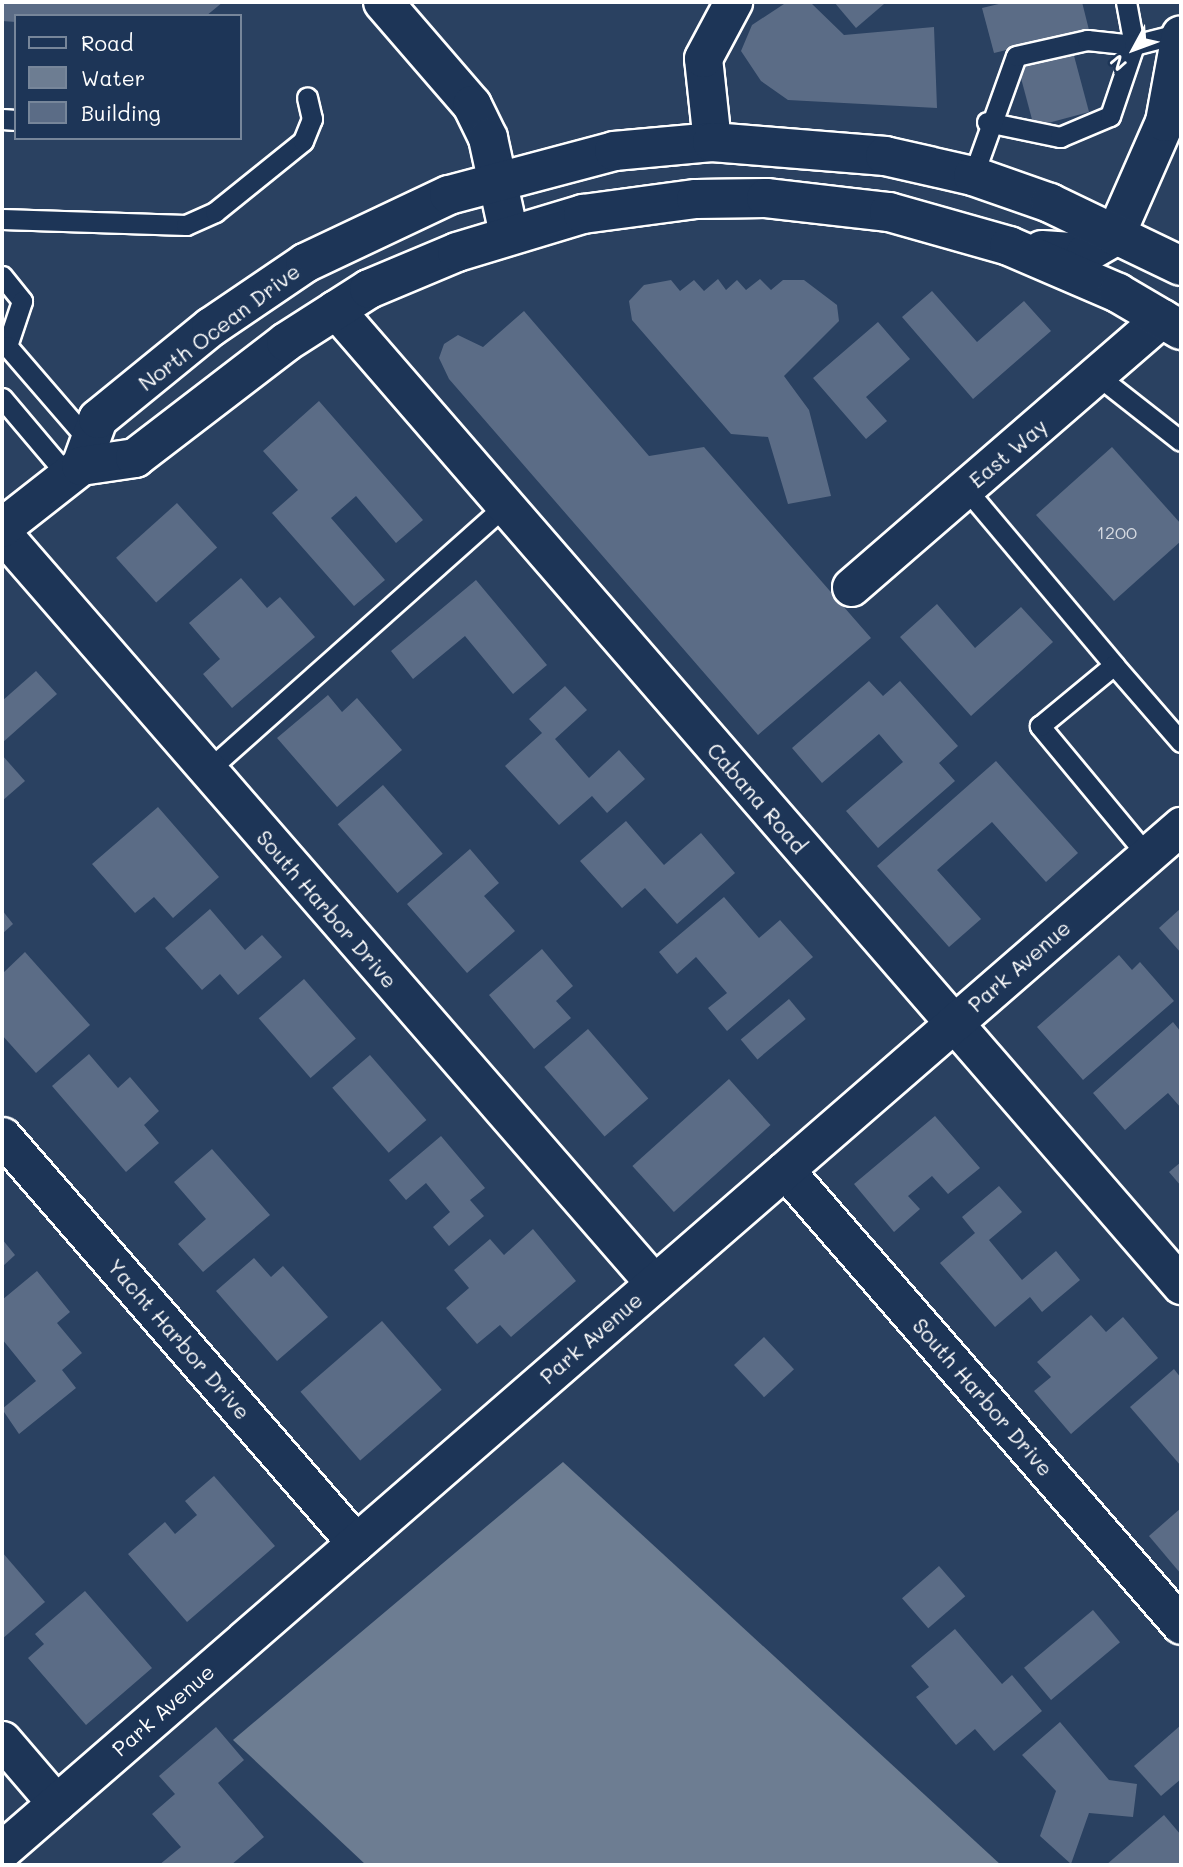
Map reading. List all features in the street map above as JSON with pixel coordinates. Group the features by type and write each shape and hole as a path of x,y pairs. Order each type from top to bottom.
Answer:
{"main road":[{"path":"383,2 472,105 497,178 509,234"},
{"path":"1009,246 1086,253 1119,231 1165,122 1181,34"},
{"name":"North Ocean Drive","path":"2,531 80,461 99,419 258,293 355,236 497,178 614,151 712,142 829,148 973,176 1119,231 1181,266"},
{"name":"North Ocean Drive","path":"80,461 135,458 335,309 416,267 509,234 583,214 696,199 837,204 920,219 1009,246"},
{"path":"1009,246 1175,319"}],"street":[{"path":"712,142 703,58 733,2"},
{"name":"Cabana Road","path":"335,309 503,507 1181,1285"},
{"name":"East Way","path":"851,587 1098,376 1175,319"},
{"name":"South Harbor Drive","path":"2,531 207,771 654,1283"},
{"name":"Park Avenue","path":"9,1854 56,1803 1181,826"},
{"name":"Yacht Harbor Drive","path":"2,1136 356,1543"},
{"name":"South Harbor Drive","path":"785,1170 1181,1625"},
{"path":"2,1740 56,1803"}],"lane":[{"path":"987,122 1060,136 1110,116 1134,45 1126,2"},
{"path":"973,176 987,122 1016,56 1087,40 1134,45 1181,34"},
{"path":"2,219 186,225 215,212 303,141 312,119 307,98"},
{"path":"2,276 22,301 7,346 80,461"},
{"path":"1098,376 1181,441"},
{"path":"2,398 80,461"},
{"path":"966,489 1181,742"},
{"path":"207,771 503,507"},
{"path":"1114,665 1040,726 1147,855"}],"water":[{"path":"563,1462 1001,1865 366,1865 233,1740"}],"building":[{"path":"2,2 223,2 208,14 14,14 14,22 2,21"},
{"path":"787,2 810,2 844,35 934,27 937,108 788,100 761,81 741,51 752,25"},
{"path":"834,2 882,2 884,4 856,28"},
{"path":"1007,2 1082,2 1089,30 994,53 982,8"},
{"path":"1073,52 1089,112 1034,127 1018,67"},
{"path":"718,279 726,290 737,280 746,290 760,279 771,290 783,280 804,280 837,305 839,321 784,376 809,410 831,496 788,504 768,437 731,434 632,320 629,301 644,285 671,280 680,291 694,280 704,291"},
{"path":"932,291 977,342 1024,301 1051,331 973,399 902,317"},
{"path":"524,311 649,456 704,447 871,638 758,735 449,379 439,358 444,344 458,335 483,347"},
{"path":"878,322 910,359 866,397 887,421 866,439 813,378"},
{"path":"319,401 423,520 396,543 356,496 331,518 385,580 354,606 272,513 298,490 263,451"},
{"path":"1112,447 1181,524 1181,541 1114,601 1036,515"},
{"path":"177,503 217,548 156,602 116,558"},
{"path":"241,578 267,608 280,597 315,637 232,708 203,674 220,659 189,623"},
{"path":"476,580 547,665 513,694 465,636 413,679 391,651"},
{"path":"937,604 975,648 1021,607 1053,642 971,716 900,637"},
{"path":"36,671 57,694 2,743 2,701"},
{"path":"869,681 883,696 900,681 958,746 939,763 955,781 878,848 846,811 903,762 879,734 822,783 792,748"},
{"path":"565,686 587,710 555,739 589,778 619,750 645,779 607,813 592,796 559,825 505,766 542,733 529,719"},
{"path":"328,695 342,712 357,698 402,750 337,807 277,738"},
{"path":"2,755 25,781 2,801"},
{"path":"996,761 1078,853 1046,882 992,822 937,870 981,919 949,947 877,866"},
{"path":"383,785 443,854 397,893 338,824"},
{"path":"158,807 219,877 173,918 154,897 135,913 92,864"},
{"path":"626,821 664,865 701,833 735,873 677,924 645,888 622,908 580,861"},
{"path":"470,849 499,883 484,896 515,931 467,973 407,904"},
{"path":"724,897 759,938 780,920 813,957 727,1031 708,1008 727,993 696,957 677,974 659,952"},
{"path":"1181,908 1181,953 1159,928"},
{"path":"210,909 245,950 262,935 282,957 238,995 220,974 202,990 165,948"},
{"path":"2,910 13,924 2,934"},
{"path":"542,949 573,986 556,1001 571,1018 534,1049 489,995"},
{"path":"25,952 90,1025 36,1073 2,1035 2,974"},
{"path":"1119,955 1132,970 1140,962 1174,1001 1083,1080 1037,1027"},
{"path":"304,979 356,1039 311,1078 259,1018"},
{"path":"789,999 806,1019 757,1059 741,1039"},
{"path":"1173,1022 1181,1032 1181,1108 1168,1093 1125,1130 1093,1093"},
{"path":"588,1029 648,1098 605,1136 544,1067"},
{"path":"89,1054 118,1088 130,1077 159,1111 144,1125 159,1143 126,1172 52,1086"},
{"path":"370,1055 426,1120 389,1153 332,1088"},
{"path":"729,1079 770,1125 674,1212 632,1166"},
{"path":"935,1116 980,1168 948,1194 932,1176 908,1196 920,1209 894,1232 854,1184"},
{"path":"441,1136 485,1188 470,1200 484,1216 449,1246 433,1227 450,1212 426,1183 406,1200 389,1180"},
{"path":"212,1149 270,1215 203,1272 178,1244 206,1219 174,1182"},
{"path":"1181,1162 1181,1186 1169,1172"},
{"path":"999,1186 1022,1212 989,1240 1022,1280 1056,1251 1080,1280 1042,1312 1030,1297 995,1327 940,1263 975,1233 962,1217"},
{"path":"533,1229 576,1281 511,1337 500,1325 477,1344 446,1308 469,1288 454,1270 490,1239 504,1255"},
{"path":"2,1239 15,1255 2,1267"},
{"path":"254,1258 271,1277 283,1266 328,1317 277,1361 216,1291"},
{"path":"37,1271 70,1312 57,1323 82,1353 62,1370 76,1388 19,1434 2,1409 36,1381 2,1339 2,1300"},
{"path":"1091,1315 1106,1332 1123,1317 1158,1358 1071,1434 1034,1391 1051,1377 1037,1362"},
{"path":"382,1321 442,1390 360,1461 300,1392"},
{"path":"764,1337 794,1369 764,1397 734,1365"},
{"path":"1174,1369 1181,1378 1181,1466 1130,1407"},
{"path":"214,1476 275,1546 187,1622 128,1554 165,1522 175,1534 197,1515 185,1501"},
{"path":"1181,1508 1181,1574 1149,1536"},
{"path":"2,1552 45,1602 2,1639"},
{"path":"939,1566 965,1596 928,1628 902,1598"},
{"path":"85,1591 152,1668 86,1725 28,1658 44,1644 35,1634"},
{"path":"1093,1610 1120,1642 1051,1700 1024,1668"},
{"path":"955,1629 1002,1684 1012,1675 1042,1711 994,1751 975,1729 956,1745 916,1697 929,1687 911,1666"},
{"path":"1060,1722 1109,1780 1137,1784 1133,1817 1089,1813 1071,1864 1040,1836 1056,1791 1022,1755"},
{"path":"1181,1725 1181,1779 1161,1796 1134,1766"},
{"path":"216,1727 244,1760 218,1783 264,1837 231,1865 159,1865 181,1847 152,1814 175,1794 159,1776"},
{"path":"1164,1815 1181,1835 1181,1865 1106,1865"}]}
